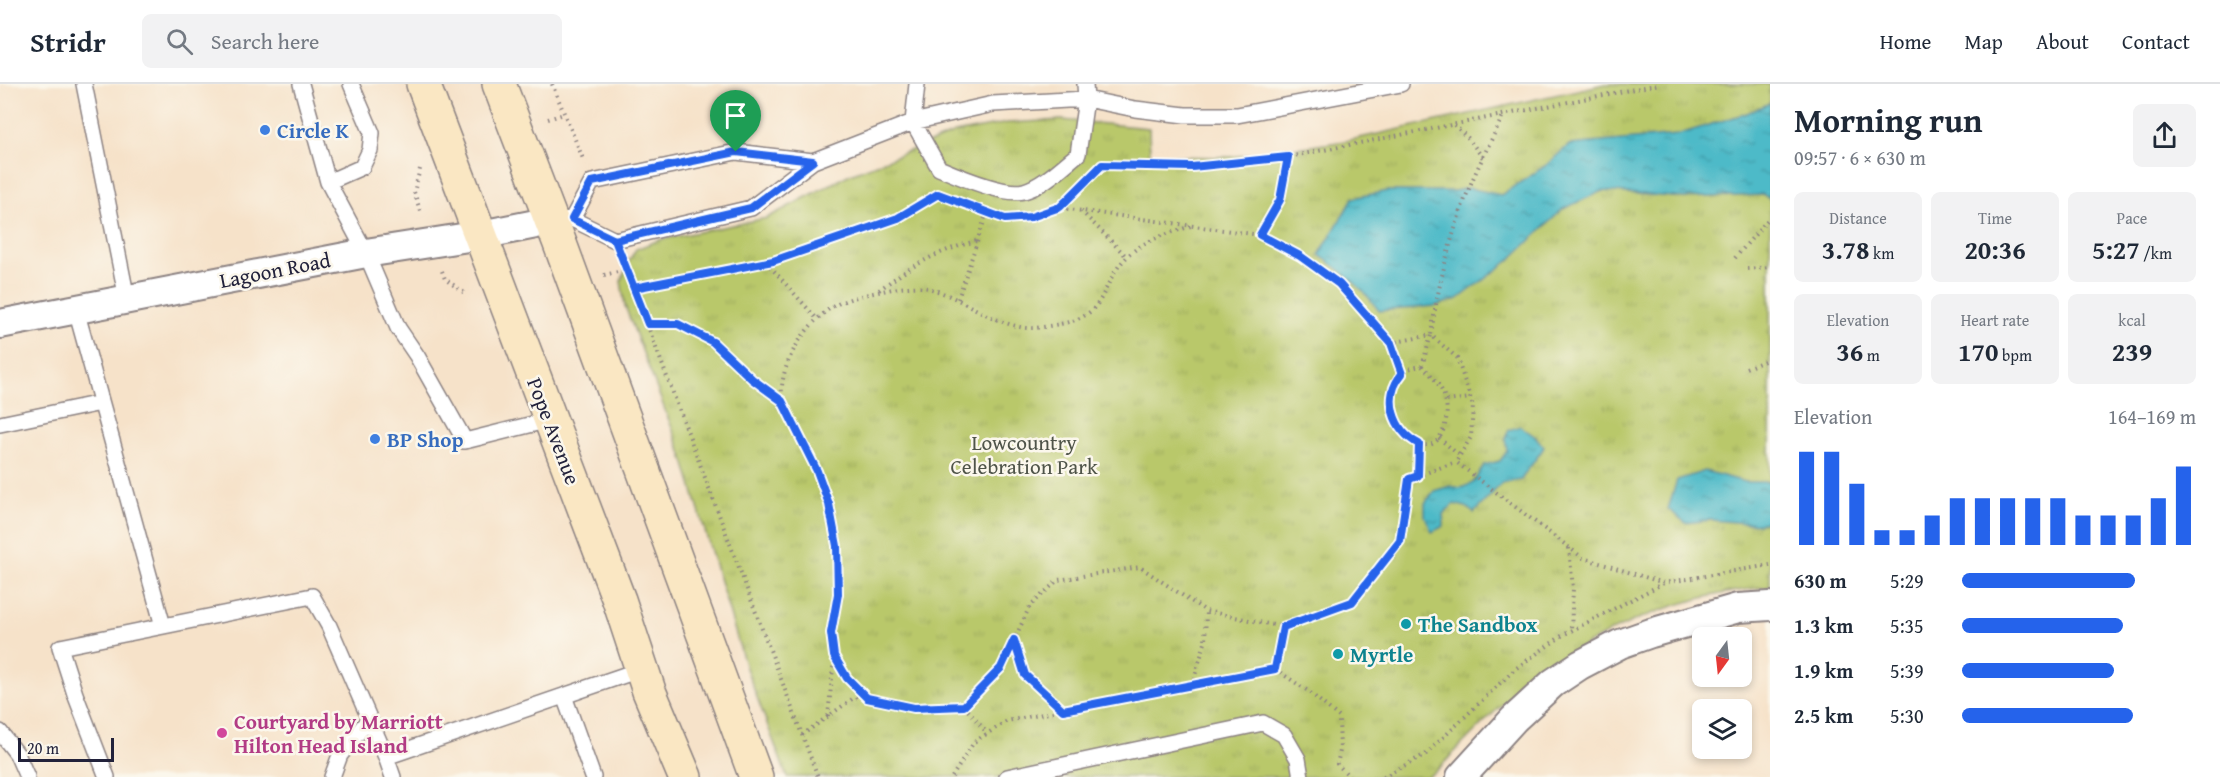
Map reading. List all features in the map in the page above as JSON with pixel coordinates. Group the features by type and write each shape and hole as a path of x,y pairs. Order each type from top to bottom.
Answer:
{"main road":[{"name":"Pope Avenue","path":"423,84 619,600 642,669 685,777"},
{"path":"499,84 561,220 756,777"}],"street":[{"name":"Lagoon Road","path":"0,324 366,253 481,236 561,220"},
{"path":"1461,777 1514,719 1553,683 1580,664 1620,644 1651,633 1738,608 1770,606"}],"lane":[{"path":"84,84 127,299"},
{"path":"301,84 328,182 366,253 398,328 417,356 465,441 549,420"},
{"path":"328,182 362,167 370,150 372,133 351,84"},
{"path":"917,84 913,122 939,168 989,188 1023,192 1052,176 1078,154 1086,92"},
{"path":"813,161 736,152 592,182 561,220 615,240 751,208 813,161 913,122 993,104 1086,92 1136,110 1175,114 1237,115 1401,84"},
{"path":"76,310 163,626"},
{"path":"0,424 101,403"},
{"path":"107,777 75,694 60,647 312,596 329,626 393,777"},
{"path":"386,757 642,669"},
{"path":"564,696 593,777"},
{"path":"332,777 340,755 369,719"},
{"path":"1007,777 1263,723 1284,735 1298,759 1301,777"},
{"path":"0,732 17,754 27,777"}],"path":[{"path":"552,84 592,182"},
{"path":"1093,173 1102,165 1192,167 1288,157 1660,84"},
{"path":"1422,366 1431,335 1435,306 1450,242 1469,188 1504,115"},
{"path":"1454,125 1468,138 1483,158"},
{"path":"1260,235 1280,200 1288,157"},
{"path":"977,209 1005,219 1031,217 1060,207 1085,182"},
{"path":"634,288 766,262 898,218 938,194 948,198"},
{"path":"1060,207 1260,235 1300,256 1339,284 1391,343 1402,374"},
{"path":"1080,210 1127,257"},
{"path":"958,299 987,212"},
{"path":"1735,258 1770,217"},
{"path":"782,401 785,369 800,338 825,312 852,298 894,289 926,288 958,299 988,316 1022,328 1059,324 1082,319 1100,303 1113,273 1145,242 1191,226"},
{"path":"615,240 818,777"},
{"path":"876,293 908,268 950,248 976,241"},
{"path":"766,262 818,320"},
{"path":"1747,269 1770,267"},
{"path":"648,324 678,324 713,342 752,379 782,401 817,471 829,504 837,546 838,594 831,633 834,656 828,717"},
{"path":"1391,343 1431,335"},
{"path":"802,735 855,697 914,708 964,706 1001,668 1030,606 1058,580 1140,567 1206,611 1283,627 1352,602 1400,541 1409,479 1456,462 1471,437 1473,406 1457,358 1431,335"},
{"path":"1746,368 1770,359"},
{"path":"1422,366 1438,380 1447,401 1448,419 1439,438 1432,444 1419,444 1407,438 1393,417 1392,396 1396,381 1408,368 1422,366"},
{"path":"1447,401 1470,398"},
{"path":"1439,438 1460,456"},
{"path":"1418,476 1419,444"},
{"path":"1456,462 1583,558 1664,583 1770,565"},
{"path":"1569,547 1573,588 1571,631"},
{"path":"1192,685 1205,643 1206,611"},
{"path":"1275,669 1283,627"},
{"path":"1014,640 1025,675 1063,710"},
{"path":"834,656 847,678 867,698"},
{"path":"952,777 974,742 1007,721 1275,669 1308,691 1338,717 1340,751 1337,764 1350,777"},
{"path":"964,706 987,733"},
{"path":"1383,777 1426,754 1467,713"}],"green space":[{"name":"Lowcountry Celebration Park","path":"1605,84 1770,84 1770,587 1698,599 1664,609 1599,638 1538,676 1509,699 1480,725 1434,773 1426,777 787,777 746,668 682,454 625,306 621,281 636,249 659,240 767,218 848,175 955,133 1007,123 1062,120 1149,128 1150,156 1231,157 1346,141"}],"water":[{"path":"1770,103 1770,200 1764,195 1684,198 1602,191 1563,209 1511,259 1458,299 1435,306 1379,311 1352,280 1319,255 1353,198 1387,191 1454,191 1469,188 1501,195 1545,166 1569,145 1677,135 1747,113"},
{"path":"1520,426 1536,437 1544,447 1521,480 1502,483 1474,513 1466,507 1454,504 1443,514 1444,526 1432,532 1425,516 1425,503 1434,491 1450,486 1461,488 1473,483 1484,465 1500,461 1507,451 1505,438 1509,430"},
{"path":"1705,471 1745,482 1770,482 1770,521 1759,524 1710,520 1686,523 1668,509 1677,480"}],"place":[{"name":"Circle K","path":"265,130"},
{"name":"BP Shop","path":"375,439"},
{"name":"The Sandbox","path":"1406,624"},
{"name":"Myrtle","path":"1338,654"},
{"name":"Courtyard by Marriott Hilton Head Island","path":"222,733"}],"route":[{"path":"736,152 592,182 572,219 615,240 648,324 678,324 713,342 752,379 782,401 817,471 829,504 837,546 838,594 831,633 834,656 847,678 867,698 914,708 964,706 1001,668 1014,640 1025,675 1063,710 1275,669 1283,627 1352,602 1400,541 1409,479 1418,476 1419,444 1407,438 1393,417 1392,396 1396,381 1402,374 1391,343 1339,284 1300,256 1260,235 1280,200 1288,157 1192,167 1102,165 1060,207 1031,217 1005,219 938,194 898,218 773,261 634,288 615,240 751,208 813,161 736,152"}]}
